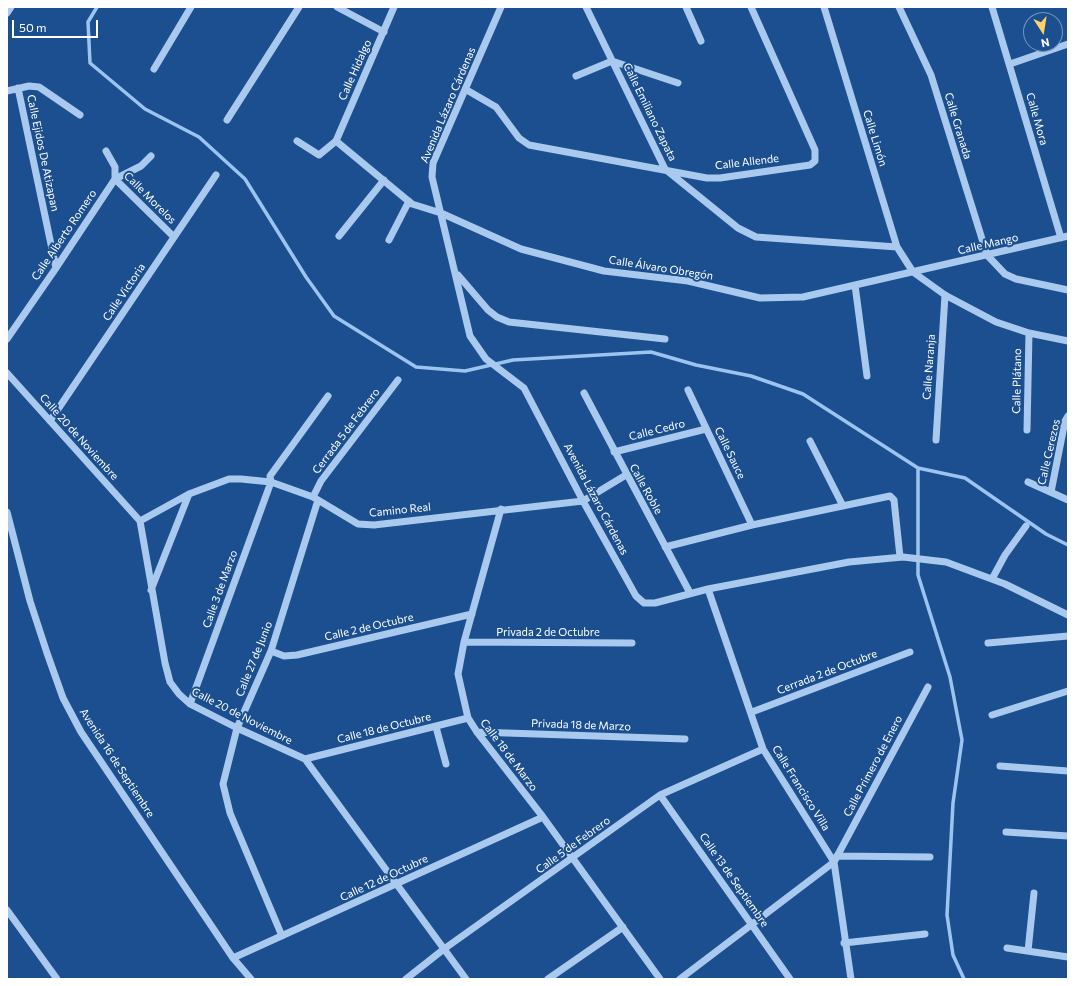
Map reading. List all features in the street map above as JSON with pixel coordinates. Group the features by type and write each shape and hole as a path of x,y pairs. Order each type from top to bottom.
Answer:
{"street":[{"path":"154,69 191,7"},
{"path":"226,120 299,7"},
{"path":"337,7 384,32"},
{"name":"Calle Hidalgo","path":"336,141 394,7"},
{"name":"Avenida Lázaro Cárdenas","path":"502,7 433,163 432,177 470,336 486,358 524,388 583,501 636,596 644,603 655,603 708,589 849,562 902,557 946,562 992,579 1068,615"},
{"name":"Calle Emiliano Zapata","path":"586,7 665,169 738,228 756,237 897,247"},
{"path":"686,7 701,41"},
{"name":"Calle Allende","path":"465,89 496,107 519,138 529,145 707,178 720,178 804,166 815,162 815,150 751,7"},
{"name":"Calle Limón","path":"824,7 897,247 913,272"},
{"name":"Calle Granada","path":"899,7 931,76 987,255"},
{"name":"Calle Mora","path":"992,7 1064,237"},
{"path":"1010,64 1068,44"},
{"path":"576,76 612,61 678,83"},
{"path":"7,91 18,88 34,86 39,87 80,114"},
{"name":"Calle Ejidos De Atizapan","path":"18,88 56,268"},
{"path":"297,141 319,155 336,141"},
{"name":"Calle Álvaro Obregón","path":"336,141 412,204 441,213 520,250 604,271 688,281 760,298 803,297 913,272"},
{"name":"Calle Morelos","path":"106,151 115,167 114,179 174,237"},
{"path":"114,179 141,166 151,156"},
{"name":"Calle Victoria","path":"50,421 216,175"},
{"name":"Calle Alberto Romero","path":"7,339 56,268 114,179"},
{"path":"339,236 384,180"},
{"path":"389,240 409,201"},
{"name":"Calle Mango","path":"913,272 1064,237"},
{"path":"987,255 1005,274 1068,290"},
{"path":"913,272 945,295 996,322 1029,333 1068,341"},
{"path":"456,273 488,310 497,318 509,322 665,339"},
{"path":"855,285 866,376"},
{"name":"Calle Naranja","path":"936,440 945,295"},
{"name":"Calle Plátano","path":"1027,430 1029,333"},
{"name":"Calle 20 de Noviembre","path":"7,373 140,521 165,663 170,682 179,694 190,704 237,728 305,759 466,979"},
{"name":"Cerrada 5 de Febrero","path":"316,499 321,481 398,380"},
{"name":"Calle Sauce","path":"688,390 752,525"},
{"name":"Calle Roble","path":"584,393 690,594"},
{"name":"Calle 3 de Marzo","path":"190,704 271,482 270,476 328,396"},
{"name":"Calle Cerezos","path":"1051,492 1065,421 1068,416"},
{"name":"Calle Cedro","path":"614,452 706,429"},
{"path":"810,441 843,506"},
{"name":"Camino Real","path":"140,521 188,494 229,479 241,478 271,482 316,499 348,520 358,524 374,525 501,509 583,501 626,475"},
{"path":"1028,482 1068,500"},
{"path":"151,590 188,494"},
{"path":"665,547 752,525 892,497 902,557"},
{"name":"Calle 27 de Junio","path":"282,936 230,813 223,784 237,728 271,651 316,499"},
{"name":"Calle 18 de Marzo","path":"501,509 464,642 458,674 468,718 477,732 543,817 660,979"},
{"name":"Avenida 16 de Septiembre","path":"7,515 30,601 63,698 81,732 233,958 251,979"},
{"path":"992,579 1026,526"},
{"name":"Calle Francisco Villa","path":"708,589 752,712 763,749 836,859 844,943 851,979"},
{"name":"Calle 2 de Octubre","path":"271,651 284,656 297,655 472,614"},
{"path":"988,642 1068,636"},
{"name":"Privada 2 de Octubre","path":"464,642 632,643"},
{"name":"Cerrada 2 de Octubre","path":"752,712 910,652"},
{"name":"Calle Primero de Enero","path":"680,979 836,859 928,687"},
{"path":"992,715 1068,691"},
{"name":"Calle 18 de Octubre","path":"305,759 468,718"},
{"path":"436,726 446,764"},
{"name":"Privada 18 de Marzo","path":"477,732 685,739"},
{"name":"Calle 5 de Febrero","path":"406,979 444,949 573,859 660,795 763,749"},
{"path":"1000,766 1068,771"},
{"name":"Calle 13 de Septiembre","path":"660,795 790,979"},
{"name":"Calle 12 de Octubre","path":"233,958 543,817"},
{"path":"1006,832 1068,836"},
{"path":"836,859 930,857"},
{"path":"1028,952 1034,893"},
{"path":"7,910 56,979"},
{"path":"548,979 623,927"},
{"path":"844,943 924,934"},
{"path":"1006,948 1068,957"}],"waterway":[{"path":"97,7 88,22 90,63 145,109 199,137 245,179 306,277 334,316 416,367 465,371 513,360 651,352 696,365 751,376 803,394 918,468 965,478 1046,534 1068,545"},
{"path":"918,468 918,575 950,677 962,740 953,803 947,915 953,955 964,979"}]}
